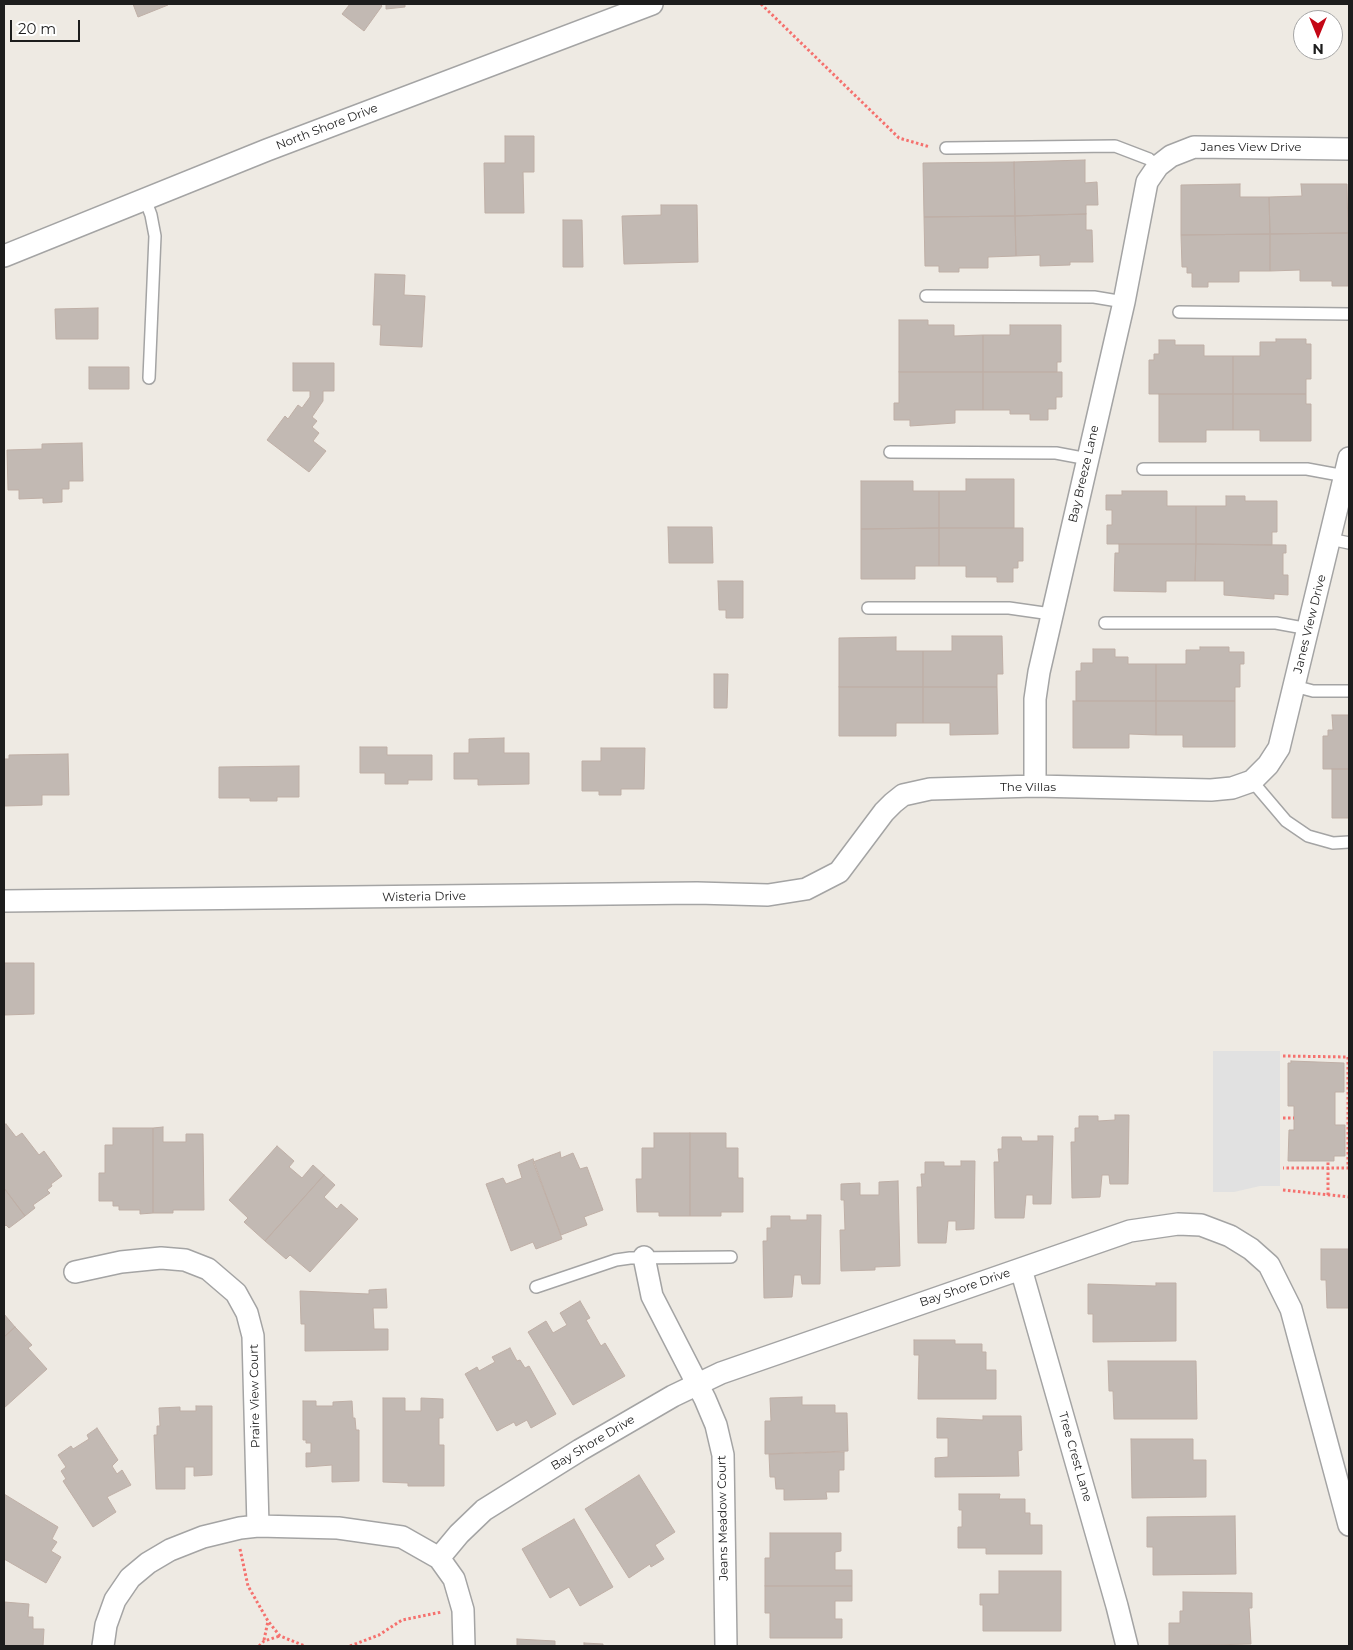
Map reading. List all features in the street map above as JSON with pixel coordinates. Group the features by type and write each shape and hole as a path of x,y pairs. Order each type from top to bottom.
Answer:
{"street":[{"name":"North Shore Drive","path":"4,256 267,150 652,4"},
{"name":"Janes View Drive","path":"1158,166 1171,156 1194,147 1349,149"},
{"name":"Bay Breeze Lane","path":"1035,786 1035,699 1052,614 1124,302 1147,182 1158,166"},
{"name":"Janes View Drive","path":"1252,781 1268,765 1279,748 1309,629 1340,541 1347,467"},
{"name":"The Villas","path":"839,872 884,812 903,795 930,789 1035,786 1211,790 1232,788 1252,781"},
{"name":"Wisteria Drive","path":"4,901 696,894 768,895 806,889 839,872"},
{"name":"Bay Shore Drive","path":"439,1558 459,1534 484,1510 580,1450 673,1396 698,1384 758,1359 1130,1232 1178,1224 1201,1225 1230,1236 1252,1249 1269,1265 1291,1309 1349,1525"},
{"name":"Jeans Meadow Court","path":"644,1256 652,1296 698,1384 716,1425 723,1455 726,1646"},
{"name":"Praire View Court","path":"75,1272 121,1262 161,1258 185,1260 208,1269 236,1293 247,1313 253,1336 258,1526"},
{"name":"Tree Crest Lane","path":"1021,1269 1118,1606 1127,1646"},
{"path":"103,1646 106,1625 115,1600 130,1578 148,1563 170,1550 203,1537 240,1528 258,1526 338,1528 402,1537 439,1558 454,1579 463,1610 464,1646"}],"lane":[{"path":"946,148 1116,146 1150,159 1158,166"},
{"path":"145,200 151,215 155,236 149,378"},
{"path":"926,296 1094,297 1124,302"},
{"path":"1179,312 1349,314"},
{"path":"890,452 1056,453 1088,459"},
{"path":"1142,469 1307,469 1347,467"},
{"path":"868,608 1009,608 1052,614"},
{"path":"1105,623 1276,623 1309,629"},
{"path":"1294,686 1313,691 1349,691"},
{"path":"1252,781 1286,821 1308,836 1333,843 1349,842"},
{"path":"536,1287 616,1260 644,1256 731,1257"}],"path":[{"path":"761,4 899,138 923,147 946,148"},
{"path":"1283,1056 1348,1057 1349,1109 1348,1168 1283,1168"},
{"path":"1283,1118 1294,1118"},
{"path":"1328,1161 1328,1195"},
{"path":"1283,1190 1349,1197"},
{"path":"239,1543 248,1586 268,1621 280,1636 297,1645 305,1646"},
{"path":"350,1646 379,1635 402,1620 448,1611"},
{"path":"264,1641 268,1621"},
{"path":"259,1646 264,1641 280,1636"}],"shaded area":[{"path":"1213,1051 1280,1051 1280,1186 1260,1186 1234,1192 1213,1192"}],"building":[{"path":"133,4 167,4 168,5 138,17"},
{"path":"350,4 380,4 382,6 364,31 342,14"},
{"path":"386,4 405,4 405,7 386,9"},
{"path":"505,136 534,136 534,172 523,172 524,213 485,213 484,163 505,163"},
{"path":"1085,160 1085,183 1097,182 1098,205 1086,205 1086,214 1015,216 1014,162"},
{"path":"1014,162 1015,216 924,217 923,163"},
{"path":"1240,184 1240,197 1269,197 1270,234 1181,235 1181,185"},
{"path":"1301,184 1347,184 1348,233 1270,234 1269,197 1302,196"},
{"path":"661,205 697,205 698,262 624,264 622,216 661,215"},
{"path":"1086,214 1086,230 1092,230 1093,262 1070,262 1070,265 1040,266 1040,255 1016,256 1015,216"},
{"path":"1015,216 1016,256 988,257 988,268 959,268 959,272 939,272 939,266 925,266 924,217"},
{"path":"563,220 582,220 583,267 563,267"},
{"path":"1348,233 1348,286 1332,286 1332,281 1300,281 1300,270 1270,271 1270,234"},
{"path":"1270,234 1270,271 1239,271 1239,282 1208,282 1208,287 1192,287 1192,273 1187,273 1187,267 1182,267 1181,235"},
{"path":"375,274 405,275 404,295 425,296 422,347 380,345 381,325 373,325"},
{"path":"98,308 98,339 56,339 55,309"},
{"path":"899,320 928,320 928,325 954,325 954,336 983,335 983,372 899,372"},
{"path":"1010,325 1061,325 1061,362 1057,362 1057,372 983,372 983,335 1010,335"},
{"path":"1276,339 1306,339 1306,344 1311,344 1311,379 1306,379 1306,394 1233,394 1233,356 1260,356 1260,342 1276,342"},
{"path":"1159,340 1175,340 1175,345 1204,345 1204,356 1233,356 1233,394 1149,394 1149,360 1154,360 1154,354 1159,354"},
{"path":"293,363 334,363 334,391 323,391 323,401 312,417 317,421 312,427 319,433 313,441 326,451 309,472 267,440 285,416 288,419 298,405 302,408 310,397 310,391 293,391"},
{"path":"89,367 129,367 129,389 89,389"},
{"path":"899,372 983,372 983,410 955,410 955,423 910,426 910,420 894,420 894,403 899,403"},
{"path":"983,372 1062,372 1062,397 1056,397 1056,409 1048,409 1048,420 1030,420 1030,414 1010,414 1010,410 983,410"},
{"path":"1159,394 1233,394 1233,430 1206,430 1206,442 1159,442"},
{"path":"1233,394 1306,394 1306,404 1311,404 1311,441 1260,441 1260,430 1233,430"},
{"path":"82,443 83,481 69,481 69,489 62,489 62,502 43,503 43,498 19,499 19,490 8,490 7,450 42,449 42,444"},
{"path":"966,479 1014,479 1014,528 939,528 939,491 966,491"},
{"path":"861,481 913,481 913,491 939,491 939,528 861,529"},
{"path":"1122,491 1167,491 1167,506 1196,506 1196,544 1107,544 1107,525 1112,525 1112,510 1106,510 1106,495 1122,495"},
{"path":"1226,496 1245,496 1245,501 1277,501 1277,532 1272,532 1272,545 1196,544 1196,506 1226,506"},
{"path":"668,527 712,527 713,563 669,563"},
{"path":"939,528 1023,528 1023,561 1018,561 1018,568 1013,568 1013,582 997,582 997,577 966,577 966,566 939,566"},
{"path":"939,528 939,566 915,566 915,579 861,579 861,529"},
{"path":"1119,544 1196,544 1195,581 1166,581 1166,592 1114,591 1115,553 1119,553"},
{"path":"1196,544 1286,545 1286,553 1283,553 1283,575 1288,575 1288,595 1274,594 1274,599 1224,595 1224,581 1195,581"},
{"path":"718,581 743,581 743,618 726,618 726,610 719,610"},
{"path":"952,636 1002,636 1003,674 997,674 997,687 923,687 923,651 952,651"},
{"path":"896,637 896,651 923,651 923,687 839,687 839,638"},
{"path":"1200,647 1229,647 1229,652 1244,652 1244,664 1240,664 1240,687 1235,687 1235,701 1156,701 1156,664 1186,664 1186,650 1200,650"},
{"path":"1093,649 1115,649 1115,657 1128,657 1128,664 1156,664 1156,701 1076,701 1076,671 1081,671 1081,663 1093,663"},
{"path":"714,674 728,674 727,708 714,708"},
{"path":"839,687 923,687 923,723 896,723 896,736 839,736"},
{"path":"923,687 997,687 998,734 950,735 950,723 923,723"},
{"path":"1073,701 1156,701 1156,735 1129,734 1129,748 1073,748"},
{"path":"1156,701 1235,701 1235,747 1183,747 1183,735 1156,735"},
{"path":"1332,715 1349,715 1349,769 1323,769 1323,736 1328,736 1328,730 1333,730"},
{"path":"504,738 504,753 529,753 529,784 478,785 478,779 454,779 454,753 469,753 469,739"},
{"path":"360,747 387,747 387,755 432,755 432,780 408,780 408,784 385,784 385,773 360,773"},
{"path":"601,748 645,748 644,789 621,789 621,795 599,795 599,791 582,791 582,761 601,761"},
{"path":"68,754 69,795 42,795 42,805 4,806 4,759 9,759 9,755"},
{"path":"299,766 299,797 277,797 277,801 250,801 250,798 219,798 219,767"},
{"path":"1332,769 1349,769 1349,818 1332,818"},
{"path":"4,963 34,963 34,1014 4,1015"},
{"path":"1291,1061 1344,1063 1344,1092 1335,1092 1335,1125 1345,1125 1345,1156 1334,1156 1334,1161 1288,1161 1289,1130 1294,1130 1294,1106 1288,1106 1288,1063 1291,1063"},
{"path":"1115,1115 1129,1115 1128,1184 1110,1184 1109,1175 1102,1175 1100,1197 1072,1198 1071,1142 1075,1142 1075,1128 1079,1128 1079,1116 1098,1116 1098,1121 1115,1120"},
{"path":"6,1124 16,1137 22,1133 39,1155 44,1151 62,1176 51,1184 52,1186 47,1190 50,1193 33,1205 35,1208 25,1216 4,1188 4,1125"},
{"path":"163,1127 163,1142 186,1142 186,1134 203,1134 204,1210 173,1210 173,1213 153,1213 153,1128"},
{"path":"113,1128 153,1128 153,1213 140,1214 140,1210 119,1210 119,1206 113,1206 113,1201 99,1201 99,1173 105,1173 105,1145 113,1145"},
{"path":"654,1133 690,1133 690,1216 659,1216 659,1212 637,1212 636,1179 642,1179 642,1148 654,1148"},
{"path":"690,1133 726,1133 726,1148 738,1148 738,1178 743,1178 743,1212 721,1212 721,1216 690,1216"},
{"path":"1038,1136 1053,1136 1051,1204 1033,1204 1033,1195 1026,1195 1024,1218 995,1218 994,1162 999,1162 998,1149 1002,1149 1002,1137 1021,1137 1022,1141 1038,1141"},
{"path":"277,1146 294,1161 289,1167 302,1178 313,1165 324,1175 265,1241 244,1222 248,1218 229,1200"},
{"path":"560,1152 561,1158 573,1153 580,1169 587,1167 603,1210 584,1217 587,1225 561,1235 533,1162"},
{"path":"533,1159 562,1239 536,1249 533,1242 511,1251 486,1184 503,1178 506,1184 522,1178 518,1165"},
{"path":"961,1161 975,1161 974,1229 956,1230 956,1221 948,1221 946,1243 918,1243 917,1187 922,1187 921,1174 925,1174 925,1162 944,1162 944,1166 961,1166"},
{"path":"324,1175 335,1185 324,1197 337,1209 341,1204 358,1219 310,1272 290,1255 286,1259 265,1241"},
{"path":"898,1181 900,1266 875,1267 875,1270 841,1271 840,1230 845,1230 844,1200 841,1200 841,1184 860,1183 860,1195 879,1195 879,1182"},
{"path":"4,1188 25,1216 9,1228 6,1225 4,1227"},
{"path":"807,1215 821,1215 820,1284 802,1284 801,1275 794,1275 792,1297 764,1298 763,1241 767,1241 767,1228 771,1228 771,1216 790,1216 790,1220 807,1220"},
{"path":"1321,1249 1349,1249 1349,1308 1327,1308 1326,1280 1321,1280"},
{"path":"1156,1283 1176,1283 1176,1341 1093,1342 1093,1314 1088,1314 1088,1284 1156,1286"},
{"path":"386,1289 387,1308 373,1308 374,1329 388,1329 388,1350 305,1351 305,1324 301,1324 300,1291 369,1294 369,1290"},
{"path":"580,1301 590,1318 586,1320 601,1346 605,1343 625,1376 573,1405 528,1332 546,1321 553,1333 567,1325 560,1313"},
{"path":"4,1314 15,1327 4,1337"},
{"path":"15,1327 32,1345 28,1348 47,1369 4,1408 4,1337"},
{"path":"914,1340 955,1340 955,1344 982,1344 982,1352 986,1352 986,1370 996,1370 996,1399 918,1399 919,1355 914,1355"},
{"path":"510,1348 517,1361 520,1360 525,1368 529,1366 556,1414 531,1428 527,1420 516,1426 514,1422 497,1431 465,1374 477,1367 479,1371 495,1362 492,1357"},
{"path":"1108,1361 1196,1361 1197,1419 1114,1419 1113,1391 1109,1391"},
{"path":"802,1397 802,1405 835,1405 835,1413 847,1413 848,1451 765,1454 765,1421 771,1421 770,1398"},
{"path":"383,1398 405,1398 405,1411 421,1411 421,1398 443,1399 443,1418 439,1418 439,1445 444,1445 444,1486 408,1486 408,1483 383,1482"},
{"path":"303,1401 316,1401 316,1406 333,1406 333,1402 352,1401 353,1418 355,1418 356,1430 359,1430 359,1481 332,1482 332,1465 306,1467 306,1453 311,1453 311,1443 306,1443 306,1440 303,1440"},
{"path":"196,1406 212,1406 212,1475 194,1476 194,1467 185,1467 185,1489 156,1489 154,1435 157,1435 157,1426 160,1426 159,1408 180,1407 180,1411 196,1411"},
{"path":"983,1416 1021,1416 1022,1450 1018,1451 1019,1476 935,1477 935,1458 948,1457 948,1438 937,1438 937,1418 983,1420"},
{"path":"97,1428 118,1460 112,1466 117,1474 122,1470 131,1485 107,1497 116,1512 93,1527 63,1481 66,1479 61,1471 66,1467 58,1455 71,1446 73,1449 89,1439 87,1435"},
{"path":"1131,1439 1193,1439 1193,1460 1206,1460 1206,1497 1132,1498"},
{"path":"844,1452 844,1470 839,1470 839,1492 826,1492 827,1499 784,1500 784,1489 776,1489 775,1477 770,1477 769,1454"},
{"path":"639,1475 675,1532 655,1545 664,1559 651,1567 650,1564 629,1578 585,1509"},
{"path":"4,1494 58,1527 52,1539 57,1542 51,1551 61,1557 46,1583 4,1559"},
{"path":"959,1494 1000,1494 999,1499 1025,1499 1025,1513 1030,1513 1030,1525 1042,1525 1042,1554 986,1554 986,1548 958,1548 958,1527 962,1527 962,1510 959,1510"},
{"path":"1235,1516 1236,1574 1153,1575 1153,1547 1147,1547 1147,1517"},
{"path":"574,1519 613,1587 580,1606 569,1587 550,1598 522,1549"},
{"path":"770,1533 841,1533 841,1551 835,1552 835,1570 852,1570 852,1586 765,1586 765,1558 770,1558"},
{"path":"999,1571 1061,1571 1061,1631 983,1631 983,1605 980,1605 980,1594 999,1594"},
{"path":"765,1586 852,1586 852,1601 835,1601 835,1619 842,1619 842,1638 770,1638 770,1613 765,1613"},
{"path":"1183,1592 1252,1593 1252,1608 1249,1608 1251,1644 1169,1646 1169,1623 1180,1623 1180,1611 1183,1611"},
{"path":"4,1602 29,1604 28,1617 33,1617 33,1629 44,1629 43,1646 4,1646"},
{"path":"517,1639 555,1641 555,1646 517,1646"},
{"path":"584,1643 603,1644 603,1646 584,1646"}]}
